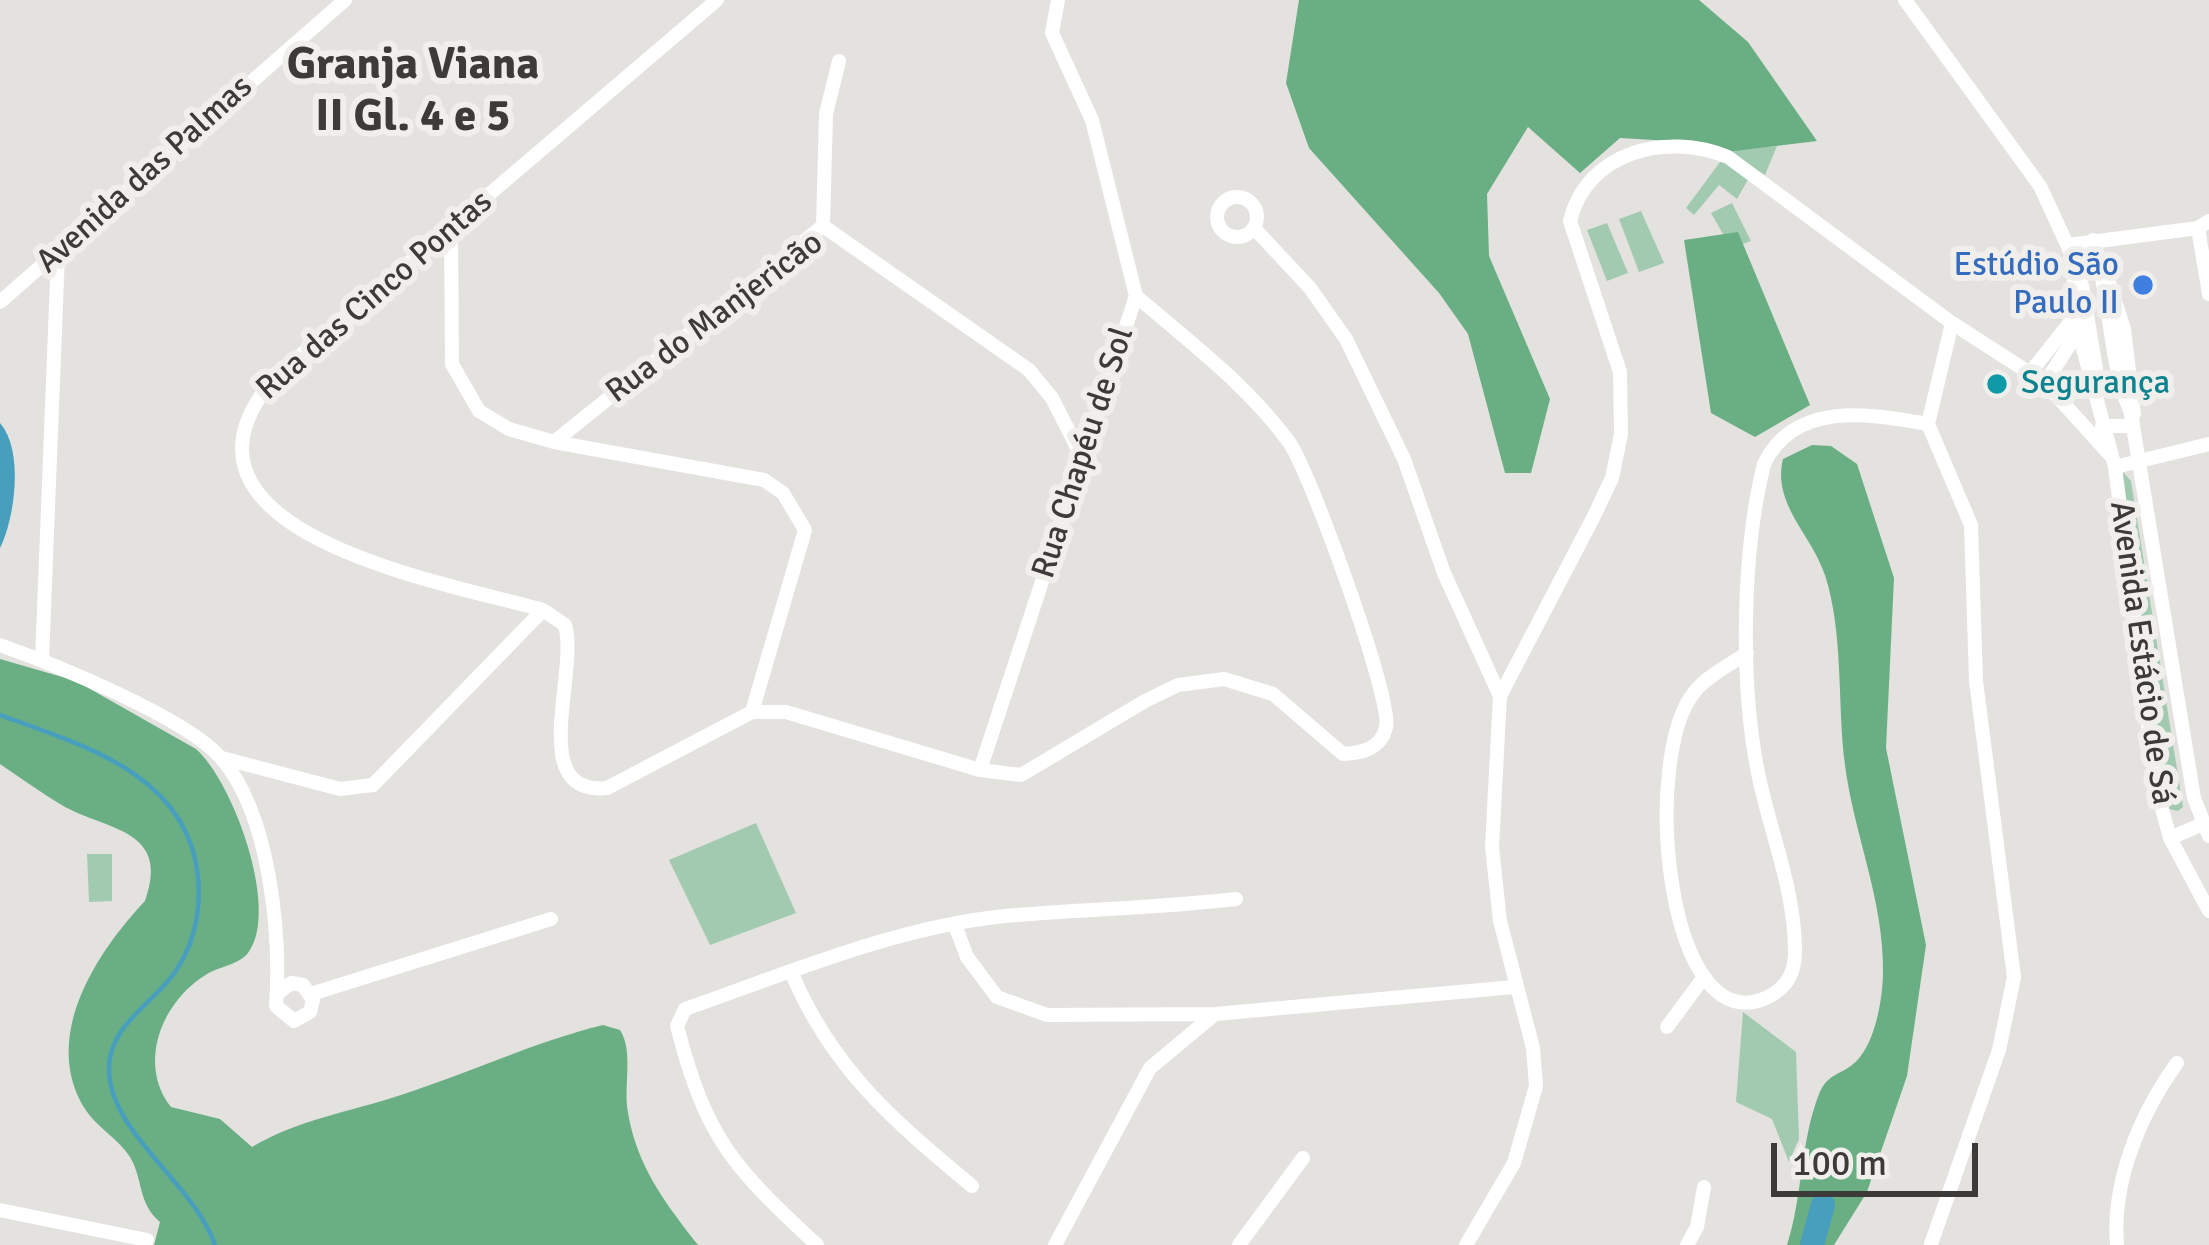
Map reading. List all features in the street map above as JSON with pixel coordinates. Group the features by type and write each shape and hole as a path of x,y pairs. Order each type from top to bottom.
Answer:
{"street":[{"name":"Avenida das Palmas","path":"0,302 346,0"},
{"name":"Rua das Cinco Pontas","path":"542,610 351,558 278,516 254,484 242,452 248,408 275,377 717,0"},
{"name":"Rua Chapéu de Sol","path":"980,770 1136,296 1092,120 1052,33 1058,0"},
{"name":"Avenida Estácio de Sá","path":"1905,0 2040,186 2084,290 2101,422 2113,462 2142,695 2170,838 2209,910"},
{"path":"823,226 826,115 839,61"},
{"path":"1466,1245 1514,1163 1534,1100 1533,1048 1514,987 1492,847 1500,696 1594,518 1612,478 1621,434 1620,372 1570,221 1598,170 1651,149 1700,148 1728,157 1952,322 2044,383 2113,462"},
{"path":"2070,254 2093,240 2204,224 2209,294"},
{"name":"Rua do Manjericão","path":"554,442 823,226 1029,370 1052,398 1082,457"},
{"path":"1254,228 1310,288 1346,339 1404,459 1444,573 1500,696"},
{"path":"451,230 448,331 452,364 463,391 479,411 509,429 554,442 764,480 796,510 805,530 752,712"},
{"name":"Avenida Estácio de Sá","path":"2093,240 2102,267 2102,314 2115,385 2133,423 2170,670 2206,830 2170,838"},
{"path":"42,660 58,254"},
{"name":"Avenida Estácio de Sá","path":"2070,254 2074,338 2086,393 2101,422"},
{"path":"222,758 340,789 373,785 542,610 565,625 569,639 560,757 572,782 581,788 607,788 752,712 786,712 980,770 1021,775 1162,693 1224,680 1273,694 1343,754 1362,753 1378,743 1388,725 1376,669 1314,488 1292,444 1236,380 1136,296"},
{"path":"2030,373 2071,321"},
{"path":"1931,1244 1999,1050 2014,977 1976,681 1971,525 1928,424 1952,322"},
{"path":"2044,383 2074,338"},
{"path":"1747,652 1694,692 1665,780 1663,829 1676,916 1704,976 1726,996 1761,1000 1792,977 1795,953 1786,881 1757,770 1747,652 1759,486 1774,444 1819,418 1864,413 1928,424"},
{"path":"2101,422 2133,423"},
{"path":"2138,463 2209,444"},
{"name":"Avenida Estácio de Sá","path":"2113,462 2138,463"},
{"path":"0,645 42,660 199,739 222,758 257,824 267,866 278,1011 293,1021 310,1012 311,994"},
{"path":"818,1245 762,1194 712,1134 696,1098 677,1026 686,1009 873,945 955,925 1003,916 1236,899"},
{"path":"277,994 291,983 311,994 364,982 551,919"},
{"path":"955,925 967,957 997,997 1047,1015 1216,1014 1514,987"},
{"path":"792,974 815,1028 848,1071 891,1118 972,1186"},
{"path":"1667,1027 1704,976"},
{"path":"1055,1245 1150,1068 1216,1014"},
{"path":"2117,1245 2128,1160 2155,1094 2177,1063"},
{"path":"1239,1245 1303,1158"},
{"path":"1687,1245 1697,1227 1704,1187"},
{"path":"0,1210 147,1240"}],"green space":[{"path":"1299,0 1699,0 1748,42 1817,141 1726,152 1705,143 1620,138 1580,173 1528,127 1487,194 1489,256 1550,399 1531,473 1505,473 1468,334 1439,293 1309,148 1286,83"},
{"path":"1777,146 1765,175 1725,151"},
{"path":"1723,158 1750,176 1737,199 1719,185 1694,215 1686,208"},
{"path":"1732,203 1751,241 1731,248 1711,213"},
{"path":"1641,211 1664,263 1639,272 1619,219"},
{"path":"1607,223 1628,273 1607,281 1587,230"},
{"path":"1738,232 1810,405 1755,437 1711,413 1684,240"},
{"path":"1812,445 1831,446 1857,464 1894,578 1886,748 1926,945 1907,1076 1867,1192 1834,1245 1787,1245 1819,1094 1829,1079 1852,1065 1867,1047 1883,972 1879,919 1845,765 1831,598 1819,560 1783,490 1783,459"},
{"path":"2121,470 2131,481 2183,807 2178,811 2165,808"},
{"path":"0,659 76,681 196,749 237,816 256,878 257,933 244,957 191,986 167,1016 159,1034 156,1071 171,1107 220,1119 252,1147 306,1123 603,1025 620,1030 624,1039 628,1113 645,1167 698,1245 154,1245 160,1222 144,1199 130,1157 85,1109 73,1082 69,1054 80,998 108,946 145,901 150,860 131,836 65,807 0,764"},
{"path":"756,823 796,913 710,945 669,860"},
{"path":"87,854 112,854 112,901 89,902"},
{"path":"1743,1012 1796,1052 1799,1139 1789,1162 1772,1119 1736,1102"}],"water":[{"path":"0,423 12,450 15,484 0,548"}],"waterway":[{"path":"0,715 64,738 126,769 153,788 174,812 190,842 199,890 192,938 175,972 116,1039 109,1068 122,1114 189,1200 215,1245"},
{"path":"1812,1245 1823,1205"}],"place":[{"name":"Estúdio São Paulo II","path":"2143,285"},
{"name":"Segurança","path":"1997,384"}],"district":[{"name":"Granja Viana II Gl. 4 e 5","path":"413,92"}]}
